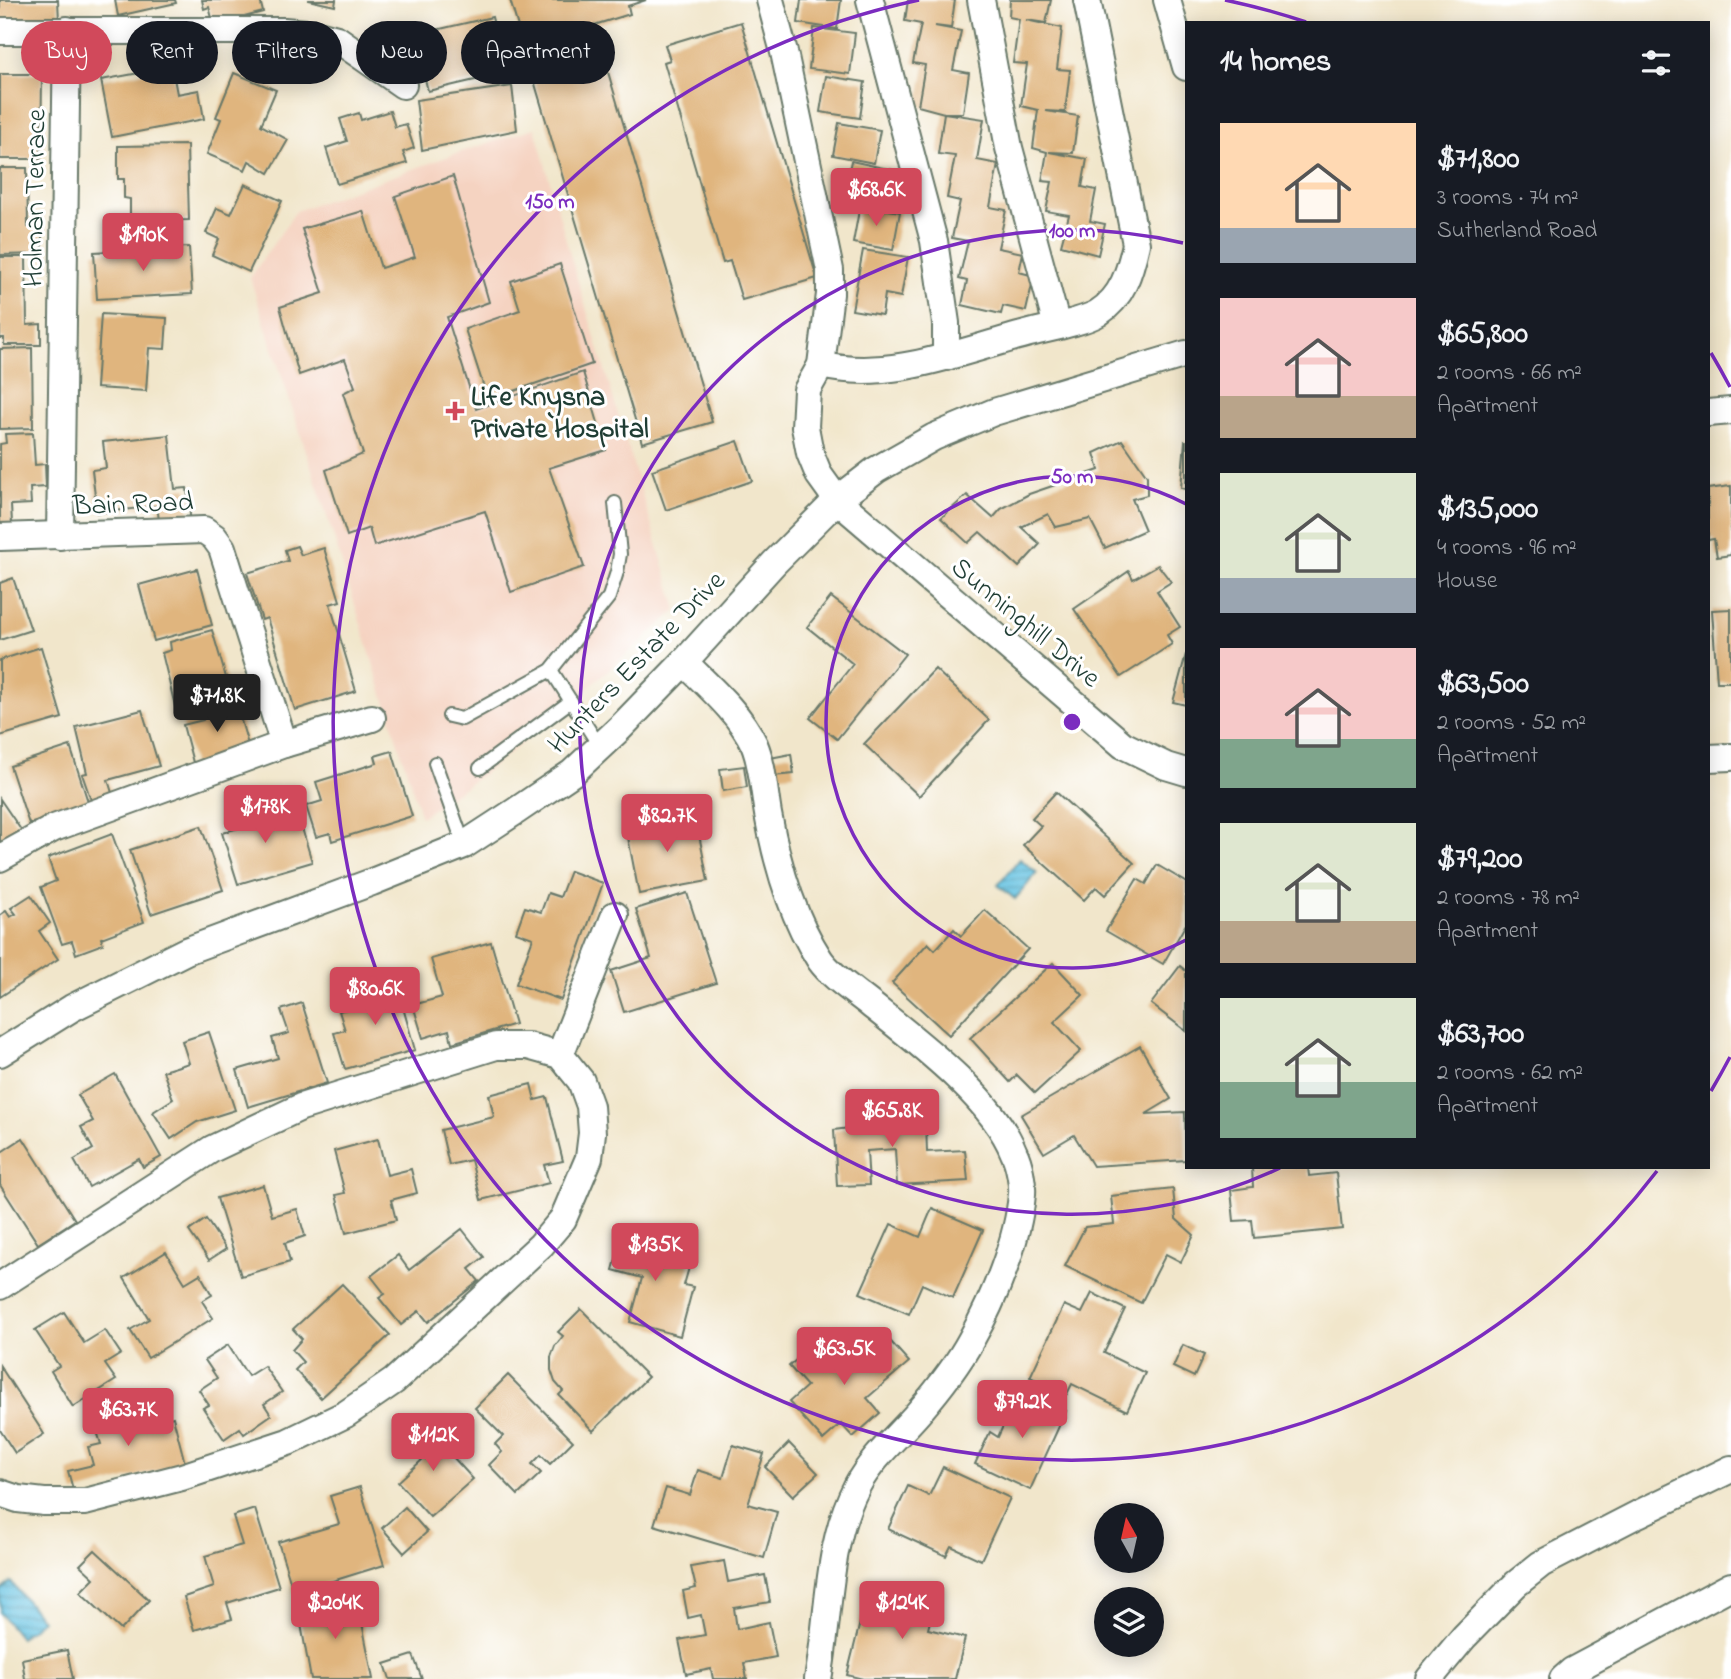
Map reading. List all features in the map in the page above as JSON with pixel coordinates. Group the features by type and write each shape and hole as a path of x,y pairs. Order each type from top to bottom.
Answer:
{"street":[{"name":"Sunninghill Drive","path":"770,0 787,66 830,270 830,294 821,365 807,390 805,427 810,453 819,475 837,500 1123,745 1166,766 1185,772"},
{"path":"870,0 934,241 946,323 946,357"},
{"path":"981,0 1009,148 1057,326"},
{"path":"821,365 860,371 893,368 946,357 1097,314 1118,295 1130,270 1136,244 1087,0"},
{"path":"1167,0 1185,63"},
{"path":"112,30 284,31 318,34 337,39 403,85"},
{"path":"0,31 21,31"},
{"name":"Holman Terrace","path":"60,536 66,84"},
{"name":"Hunters Estate Drive","path":"0,1053 72,1008 186,951 464,845 572,773 684,662 774,563 837,500 876,470 934,437 995,412 1185,354"},
{"path":"1710,413 1731,411"},
{"name":"Bain Road","path":"0,537 204,530 214,537 222,548 284,744"},
{"path":"684,662 733,713 752,741 758,757 775,850 792,902 822,963 943,1063 993,1116 1014,1153 1022,1191 1011,1244 996,1287 971,1341 946,1378 876,1458 857,1487 838,1542 818,1679"},
{"path":"0,858 54,828 284,744 373,718"},
{"path":"1710,758 1731,757"},
{"path":"560,1055 615,915"},
{"path":"0,1286 212,1149 301,1108 496,1046 528,1046 560,1055 582,1081 590,1106 592,1133 589,1158 563,1219 541,1245 483,1301 394,1381 346,1414 288,1442 182,1477 85,1502 44,1502 18,1499 0,1493"},
{"path":"1429,1679 1464,1637 1516,1584 1541,1564 1731,1469"},
{"path":"1563,1679 1572,1671 1731,1586"}],"lane":[{"path":"449,716 462,719 551,670 609,597 620,554 615,503"},
{"path":"551,670 600,747"},
{"path":"480,768 571,701"},
{"path":"435,763 464,845"}],"shaded area":[{"name":"Life Knysna Private Hospital","path":"535,128 571,258 677,610 550,721 483,774 421,817 250,278 296,211"}],"water":[{"path":"1020,859 1037,873 1015,899 998,885"},
{"path":"11,1582 42,1620 20,1638 0,1613 0,1591"}],"building":[{"path":"0,0 58,0 59,21 0,20"},
{"path":"115,0 175,0 176,3 118,16"},
{"path":"202,0 260,0 263,12 218,24 218,21 213,21 209,7 204,9"},
{"path":"308,0 336,0 335,6"},
{"path":"510,0 646,0 628,6 630,14 607,21 516,21"},
{"path":"801,0 841,0 837,29 798,23"},
{"path":"908,0 955,0 951,28 935,26 961,31 953,70 969,73 963,113 944,113 918,106 925,65 913,63 921,24 905,21"},
{"path":"1010,0 1051,0 1046,23 1026,20 1062,28 1057,69 1070,70 1065,112 1046,111 1078,116 1073,153 1049,152 1087,159 1082,187 1096,190 1090,221 1105,224 1098,255 1061,245 1069,215 1046,211 1052,182 1042,181 1047,152 1033,148 1038,110 1021,106 1027,64 1013,63 1019,19 1009,17"},
{"path":"492,17 493,21 475,21"},
{"path":"741,22 817,278 742,300 730,261 723,263 664,62 670,60 665,45"},
{"path":"461,24 461,83 428,91 426,84 447,84 447,27"},
{"path":"814,28 855,33 850,74 809,69"},
{"path":"0,74 21,74 21,84 42,84 41,159 0,159"},
{"path":"126,75 126,84 175,84 177,94 199,90 204,119 112,137 102,84 112,84 112,78"},
{"path":"826,76 865,82 860,118 820,112"},
{"path":"232,78 232,84 261,84 276,90 261,125 288,140 269,173 249,161 245,170 207,154 221,119 216,117"},
{"path":"535,84 612,84 712,422 642,443"},
{"path":"512,86 517,130 422,150 416,100"},
{"path":"390,111 395,127 406,124 414,148 403,152 407,163 337,184 326,148 347,141 340,119 359,113 361,120"},
{"path":"944,113 984,119 977,160 998,164 990,207 1006,210 998,248 1023,253 1019,272 1034,276 1026,311 1003,306 1001,314 962,305 967,281 959,279 968,241 952,238 960,201 947,198 955,156 938,154"},
{"path":"839,123 880,130 874,163 833,155"},
{"path":"187,145 189,220 130,221 130,199 124,198 124,179 118,179 118,146"},
{"path":"851,161 893,170 886,203 844,194"},
{"path":"0,168 27,168 28,227 42,227 42,254 0,255"},
{"path":"453,176 489,302 447,317 476,409 583,372 606,450 549,468 584,567 511,592 485,511 374,546 369,528 347,536 326,470 363,454 343,393 355,387 345,359 299,375 280,307 323,293 302,229 363,211 381,268 415,257 395,196"},
{"path":"245,184 282,201 249,272 212,255 219,239 206,233 217,208 231,214"},
{"path":"860,205 900,212 893,250 853,243"},
{"path":"189,247 192,294 97,299 94,252"},
{"path":"863,250 908,257 901,297 885,294 882,315 852,310"},
{"path":"0,257 26,257 27,325 41,324 41,345 4,345 4,338 0,338"},
{"path":"560,264 592,364 488,400 465,329 520,310 511,281"},
{"path":"101,314 167,318 165,349 149,348 146,391 96,388"},
{"path":"32,348 33,428 0,429 0,349"},
{"path":"33,433 35,465 45,464 46,487 30,488 31,504 11,505 12,523 0,524 0,444 6,443 5,434"},
{"path":"169,435 175,489 187,488 191,524 160,527 157,506 97,513 92,470 106,468 103,442"},
{"path":"1122,440 1147,476 1147,495 1132,499 1145,530 1105,548 1090,519 1056,527 1048,514 1021,527 1040,544 1019,567 980,532 968,543 941,518 967,495 993,518 1001,509 1029,494 1099,470 1094,453"},
{"path":"738,441 752,481 666,510 652,470"},
{"path":"1185,441 1185,489 1181,488"},
{"path":"1731,486 1731,555 1717,557 1714,539 1710,540 1710,489"},
{"path":"297,546 301,555 324,548 340,601 330,604 356,691 295,710 267,618 262,620 247,573 288,561 285,550"},
{"path":"1158,565 1171,582 1157,591 1180,627 1167,635 1172,644 1121,677 1074,609 1129,571 1133,579"},
{"path":"197,569 212,625 154,641 139,585"},
{"path":"13,578 31,630 0,640 0,583"},
{"path":"831,597 905,654 837,739 810,718 853,664 807,627"},
{"path":"1731,609 1731,682 1717,682 1712,610"},
{"path":"212,630 230,691 175,706 162,653 171,650 170,642"},
{"path":"41,647 62,718 0,736 0,660"},
{"path":"1185,658 1185,705 1173,702"},
{"path":"935,669 989,720 919,796 864,744"},
{"path":"233,693 251,755 195,770 183,725 203,720 199,703"},
{"path":"142,710 159,766 108,780 114,799 93,806 82,774 87,773 76,727"},
{"path":"70,746 89,805 29,824 10,766"},
{"path":"392,751 412,816 332,841 330,833 316,837 306,806 322,801 316,782 377,763 375,756"},
{"path":"791,754 794,774 773,776 770,758"},
{"path":"744,766 747,787 723,791 720,769"},
{"path":"1056,792 1134,863 1105,895 1096,887 1084,900 1023,845 1041,826 1032,818"},
{"path":"0,799 21,830 0,844"},
{"path":"258,805 263,822 297,811 312,862 238,884 222,833 238,828 234,813"},
{"path":"695,814 708,881 639,894 626,827"},
{"path":"201,826 223,890 151,914 130,850"},
{"path":"112,834 144,922 101,938 103,944 76,954 72,941 62,944 41,887 56,881 48,858"},
{"path":"1157,865 1185,881 1185,926 1163,964 1106,931 1137,879 1146,884"},
{"path":"570,871 603,883 561,1000 516,984 533,938 516,932 525,907 541,912 548,893 560,897"},
{"path":"687,893 716,983 624,1012 611,971 651,958 636,909"},
{"path":"31,895 50,923 39,931 58,959 0,997 0,915 6,911 10,917 16,914 11,908"},
{"path":"985,910 1028,949 949,1035 892,983 928,943 935,950 954,929 961,936"},
{"path":"491,942 515,1024 452,1043 449,1030 423,1038 413,1005 442,997 431,959"},
{"path":"1053,963 1083,995 1054,1022 1081,1051 1035,1093 1017,1075 1010,1082 970,1038"},
{"path":"1180,966 1185,970 1185,1030 1151,1004"},
{"path":"393,972 415,1050 345,1069 334,1033 345,1030 339,1011 379,1000 372,978"},
{"path":"302,1003 327,1083 248,1107 237,1070 278,1058 272,1038 289,1033 281,1010"},
{"path":"209,1032 235,1110 197,1122 171,1139 153,1112 173,1099 163,1071 189,1063 182,1041"},
{"path":"1140,1046 1171,1099 1146,1114 1185,1112 1185,1160 1093,1166 1074,1135 1044,1153 1021,1115"},
{"path":"115,1074 161,1157 143,1167 139,1159 89,1187 74,1160 93,1149 81,1127 93,1121 78,1095"},
{"path":"531,1084 535,1100 547,1097 563,1161 544,1165 549,1183 481,1200 471,1160 449,1165 441,1130 494,1117 489,1095"},
{"path":"898,1103 900,1126 926,1124 927,1152 965,1150 968,1181 897,1185 895,1149 867,1151 869,1185 837,1186 834,1130 850,1128 848,1106"},
{"path":"23,1138 75,1220 38,1244 0,1185 0,1153"},
{"path":"378,1139 387,1175 411,1169 417,1193 391,1200 396,1220 346,1233 336,1195 345,1193 334,1151"},
{"path":"1252,1169 1308,1169 1309,1176 1336,1173 1342,1229 1254,1238 1252,1220 1234,1221 1231,1190 1253,1187"},
{"path":"263,1185 272,1216 297,1209 305,1236 285,1243 290,1262 241,1276 217,1198"},
{"path":"1173,1189 1176,1219 1194,1235 1181,1262 1166,1254 1141,1303 1065,1266 1085,1227 1114,1224 1111,1196"},
{"path":"932,1208 983,1230 953,1298 922,1284 909,1314 860,1293 891,1224 920,1237"},
{"path":"206,1219 226,1249 209,1260 189,1231"},
{"path":"462,1229 484,1257 469,1269 479,1281 428,1322 419,1311 401,1325 379,1298 385,1294 371,1276 398,1255 409,1270"},
{"path":"624,1231 668,1243 664,1258 690,1264 684,1285 693,1287 680,1336 630,1322 642,1278 613,1270"},
{"path":"166,1252 185,1283 200,1274 212,1295 202,1301 213,1318 148,1358 130,1330 149,1319 124,1278"},
{"path":"342,1284 390,1335 321,1398 295,1370 303,1362 292,1350 302,1339 293,1329"},
{"path":"1092,1293 1125,1309 1104,1353 1145,1373 1127,1411 1072,1384 1067,1394 1030,1377 1064,1305 1082,1313"},
{"path":"581,1309 648,1377 593,1431 559,1395 563,1391 555,1382 551,1370 551,1357 563,1336 558,1332"},
{"path":"64,1312 84,1343 105,1330 121,1354 105,1364 116,1380 73,1407 51,1371 59,1366 35,1330"},
{"path":"883,1333 909,1362 867,1398 880,1413 853,1437 841,1424 823,1440 789,1402 807,1386 789,1366 816,1343 841,1371"},
{"path":"228,1345 248,1376 264,1366 282,1392 264,1404 271,1415 244,1434 240,1428 224,1439 203,1408 209,1405 199,1390 217,1378 205,1360"},
{"path":"1183,1345 1204,1355 1194,1377 1173,1367"},
{"path":"0,1366 44,1434 15,1453 0,1430"},
{"path":"508,1375 573,1441 550,1464 541,1455 532,1464 541,1473 518,1495 489,1465 502,1452 495,1444 503,1436 475,1408"},
{"path":"1020,1389 1066,1411 1030,1490 975,1464 990,1432 998,1437"},
{"path":"140,1402 146,1424 173,1417 185,1463 74,1493 68,1471 93,1465 88,1447 101,1444 92,1415"},
{"path":"423,1424 473,1479 430,1517 398,1482 422,1460 404,1441"},
{"path":"789,1443 818,1473 793,1496 765,1467"},
{"path":"733,1445 764,1454 748,1504 777,1512 764,1558 654,1525 666,1488 690,1495 698,1470 723,1478"},
{"path":"943,1467 1010,1498 981,1560 951,1546 946,1556 888,1529 908,1486 929,1496"},
{"path":"360,1487 384,1565 294,1593 278,1542 339,1524 330,1496"},
{"path":"405,1507 427,1532 404,1553 382,1528"},
{"path":"255,1509 279,1587 227,1603 232,1619 194,1630 184,1597 214,1587 205,1556 242,1545 233,1516"},
{"path":"95,1550 149,1600 121,1630 80,1592 94,1578 80,1565"},
{"path":"724,1561 728,1582 765,1575 770,1602 734,1608 737,1629 769,1622 776,1657 744,1663 747,1679 713,1679 711,1669 686,1674 679,1640 705,1635 701,1615 688,1618 683,1591 696,1588 691,1567"},
{"path":"869,1586 935,1602 928,1629 965,1638 955,1679 863,1679 847,1675"},
{"path":"357,1597 373,1679 311,1679 298,1608"},
{"path":"67,1650 73,1679 25,1679 22,1659"},
{"path":"413,1655 422,1679 390,1679 385,1664"}],"place":[{"name":"Life Knysna Private Hospital","path":"455,411"}]}
